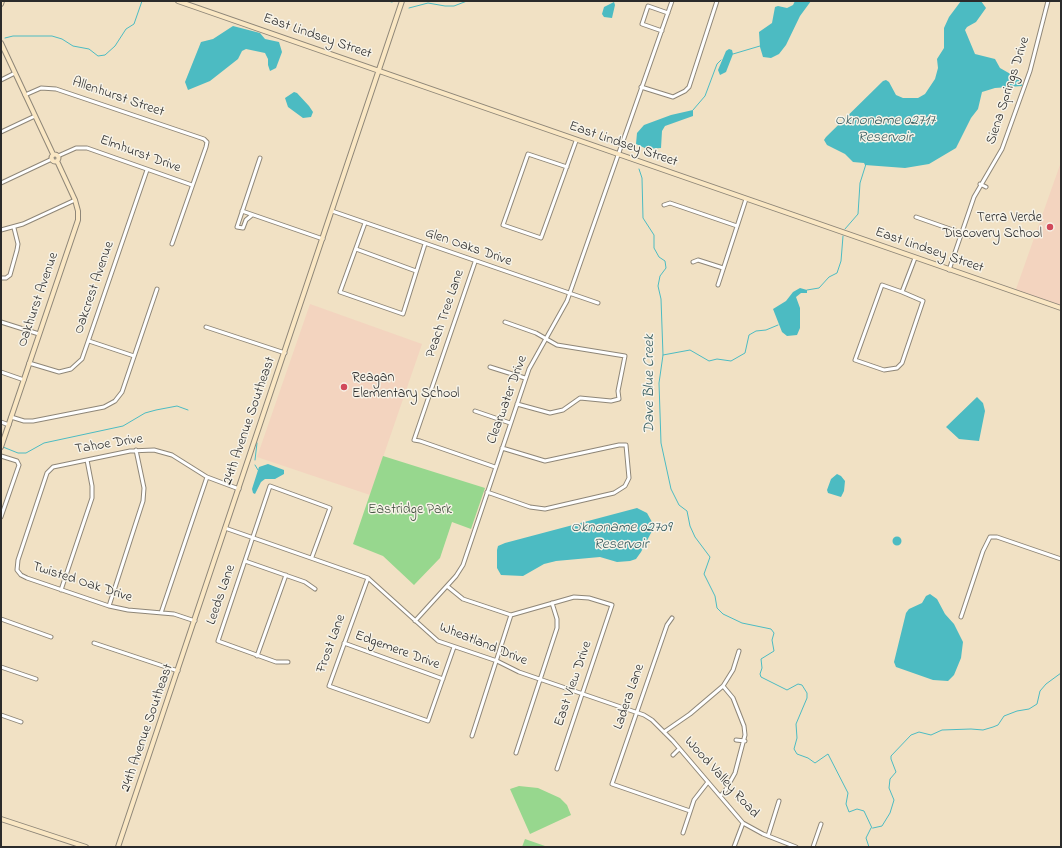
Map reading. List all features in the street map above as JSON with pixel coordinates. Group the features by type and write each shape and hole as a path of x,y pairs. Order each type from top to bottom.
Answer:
{"street":[{"name":"East Lindsey Street","path":"178,1 379,70 619,156 1061,308"},
{"name":"24th Avenue Southeast","path":"118,847 402,1"},
{"name":"Clearwater Drive","path":"415,621 459,573 463,565 525,378 565,307 672,1"},
{"path":"641,87 673,97 685,91 689,87 718,1"},
{"name":"Siena Springs Drive","path":"949,270 980,184 1002,149 1030,71 1048,1"},
{"path":"662,31 642,24 648,6 668,13"},
{"name":"Oakhurst Avenue","path":"1,43 75,200 78,210 77,224 1,446"},
{"path":"1,80 15,73"},
{"name":"Allenhurst Street","path":"25,95 41,88 56,89 204,139 207,144 192,185"},
{"path":"1,132 35,116"},
{"path":"567,167 528,154 504,225 541,238 567,167 576,141"},
{"name":"Elmhurst Drive","path":"1,183 76,148 87,148 192,185"},
{"path":"252,215 246,220 244,227 240,229 236,227 260,158"},
{"name":"Oakcrest Avenue","path":"30,363 54,372 67,370 80,362 147,170"},
{"path":"980,184 986,187"},
{"path":"172,244 192,185"},
{"path":"718,285 746,199"},
{"path":"1,230 14,228 75,200"},
{"path":"664,206 670,203 737,226"},
{"path":"242,211 323,238"},
{"name":"Glen Oaks Drive","path":"332,211 475,262 598,303"},
{"path":"916,217 970,236"},
{"path":"365,223 340,292 403,314 425,244"},
{"path":"1,278 6,278 10,275 17,250 18,244 14,228"},
{"path":"356,249 416,270"},
{"path":"902,292 915,258"},
{"path":"694,262 698,260 723,268"},
{"name":"Peach Tree Lane","path":"475,262 414,440 495,467"},
{"path":"882,286 902,292 923,301 902,363 897,368 884,370 855,360 882,286"},
{"path":"12,417 24,421 34,421 107,406 115,401 122,392 157,289"},
{"path":"1,322 39,334"},
{"path":"505,322 532,331 557,345 625,356 618,391 619,399 611,401 580,398 563,410 550,413 517,404"},
{"path":"206,327 285,353"},
{"path":"88,340 134,356"},
{"path":"490,367 525,378"},
{"path":"1,372 24,380"},
{"path":"475,411 510,423"},
{"path":"1,422 9,425"},
{"path":"487,492 530,507 546,509 614,493 625,486 629,478 626,445 619,445 545,461 502,448"},
{"path":"109,606 143,501 144,488 136,450"},
{"name":"Tahoe Drive","path":"17,564 48,471 53,466 136,450 154,450 168,453 207,477 239,489"},
{"path":"1,456 17,461 19,465 1,518"},
{"path":"61,590 92,498 92,486 87,460"},
{"path":"161,613 207,477"},
{"name":"Leeds Lane","path":"288,662 276,662 218,641 270,486 330,508 312,557"},
{"name":"Wheatland Drive","path":"225,528 253,536 368,578 434,639 497,661 540,680 637,712"},
{"path":"961,617 983,551 990,537 998,537 1061,559"},
{"path":"245,561 305,582 315,589"},
{"name":"Twisted Oak Drive","path":"17,564 17,570 23,576 109,606 128,610 174,614 195,621"},
{"path":"257,656 286,575"},
{"name":"Frost Lane","path":"368,578 329,686 428,722 443,679"},
{"path":"447,586 463,599 511,615 552,603 558,625 516,753"},
{"name":"East View Drive","path":"552,603 579,596 612,605 557,769"},
{"path":"472,736 511,615"},
{"name":"Ladera Lane","path":"672,618 667,625 612,784 690,811"},
{"path":"1,619 51,637"},
{"path":"94,643 178,671"},
{"name":"Edgemere Drive","path":"344,644 443,679"},
{"path":"443,679 454,647"},
{"path":"664,732 690,714 723,686 730,678 739,651"},
{"path":"1,667 36,679"},
{"path":"720,796 735,773 745,741 744,726 734,702 728,691 723,686"},
{"name":"Wood Valley Road","path":"637,712 652,720 664,732 743,823 768,836 796,847"},
{"path":"1,715 21,722"},
{"path":"736,740 745,741"},
{"path":"673,755 679,749"},
{"path":"683,833 697,794 708,782"},
{"path":"768,836 779,801"},
{"path":"1,819 86,847"},
{"path":"734,847 743,823"},
{"path":"813,847 821,824"}],"shaded area":[{"name":"Terra Verde Discovery School","path":"1061,162 1061,308 1015,292"},
{"name":"Reagan Elementary School","path":"310,304 422,344 370,495 257,457"}],"green space":[{"name":"Eastridge Park","path":"383,456 485,488 471,529 452,522 440,558 414,585 383,556 353,544"},
{"path":"519,786 538,788 560,798 567,805 571,815 530,834 510,789"},
{"path":"525,839 545,846 522,847"}],"water":[{"path":"795,1 811,1 800,16 786,45 779,54 771,58 763,57 760,47 759,32 772,23 775,7 778,6 787,8 793,5"},
{"name":"Oknoname 02717 Reservoir","path":"961,1 981,1 986,8 976,22 967,27 965,30 975,54 995,59 1000,68 1021,80 1022,86 995,88 982,92 978,109 971,118 956,148 929,164 905,168 865,165 864,163 853,162 845,154 827,145 824,140 826,137 883,81 886,80 889,82 896,95 903,98 918,98 925,94 935,79 938,68 937,59 944,48 944,28 949,17"},
{"path":"614,2 615,5 612,18 604,17 602,14 604,7"},
{"path":"233,26 260,33 265,39 279,42 282,52 276,68 270,71 268,59 265,53 246,49 242,51 238,59 210,81 188,90 185,82 201,42 213,39"},
{"path":"729,49 732,50 733,54 726,72 720,75 718,70 726,51"},
{"path":"294,92 297,93 309,106 313,112 311,117 303,118 288,107 285,98"},
{"path":"693,110 693,116 665,126 662,131 661,148 647,149 636,144 637,133 644,125 671,115"},
{"path":"800,288 807,290 807,293 801,293 796,297 800,308 800,328 797,335 787,336 782,332 773,309 786,301 793,292"},
{"path":"977,397 983,403 985,411 979,441 959,439 946,427"},
{"path":"268,464 284,470 284,474 275,479 265,479 261,482 255,494 253,493 252,489 259,467"},
{"path":"837,474 845,481 844,491 841,497 828,493 827,490 831,479"},
{"name":"Oknoname 02709 Reservoir","path":"637,508 647,513 652,522 652,531 636,559 617,562 600,557 556,561 544,564 523,576 501,575 497,568 498,546 505,543"},
{"path":"897,536 902,541 897,546 892,541"},
{"path":"930,594 937,599 945,614 954,624 963,642 961,658 954,675 948,681 933,680 896,667 894,662 906,613 909,609 922,603 926,596"}],"waterway":[{"path":"5,38 13,36 52,36 62,39 73,46 89,49 98,56 105,55 115,46 126,29 134,24 142,1"},
{"path":"388,1 392,2"},
{"path":"409,8 428,3 454,6 467,1"},
{"name":"Dave Blue Creek","path":"733,54 760,46"},
{"name":"Dave Blue Creek","path":"693,110 705,96 717,64 721,60"},
{"path":"845,229 858,214 860,183 866,164"},
{"name":"Dave Blue Creek","path":"639,169 642,178 643,218 654,235 654,248 659,257 665,261 666,268 660,276 658,286 661,299 663,355 659,383 661,443 671,489 679,505 687,511 690,526 695,537 710,557 704,574 715,596 717,608 723,614 742,623 771,629 774,633 772,640 774,651 761,659 761,677 787,690 798,684 802,685 807,693 807,698 796,724 797,738 794,749 797,754 808,758 815,763 828,754 848,793 846,804 849,812 857,809 864,811 872,828"},
{"path":"807,290 819,288 829,277 837,273 841,261 843,236"},
{"path":"663,355 690,350 709,361 717,359 731,361 745,353 749,335 756,331 766,330 778,325"},
{"path":"3,447 18,453 26,453 44,443 123,426 145,413 156,410 177,406 188,410"},
{"path":"255,460 257,443"},
{"path":"255,465 258,470"},
{"path":"873,828 882,826 890,813 894,800 889,788 890,779 896,772 891,756 911,735 919,732 931,735 942,730 983,730 998,725 1004,716 1017,711 1029,709 1037,704 1040,691 1046,684 1061,673"},
{"name":"Dave Blue Creek","path":"869,847 866,838 871,828"}],"place":[{"name":"Terra Verde Discovery School","path":"1050,227"},
{"name":"Reagan Elementary School","path":"344,387"}]}
